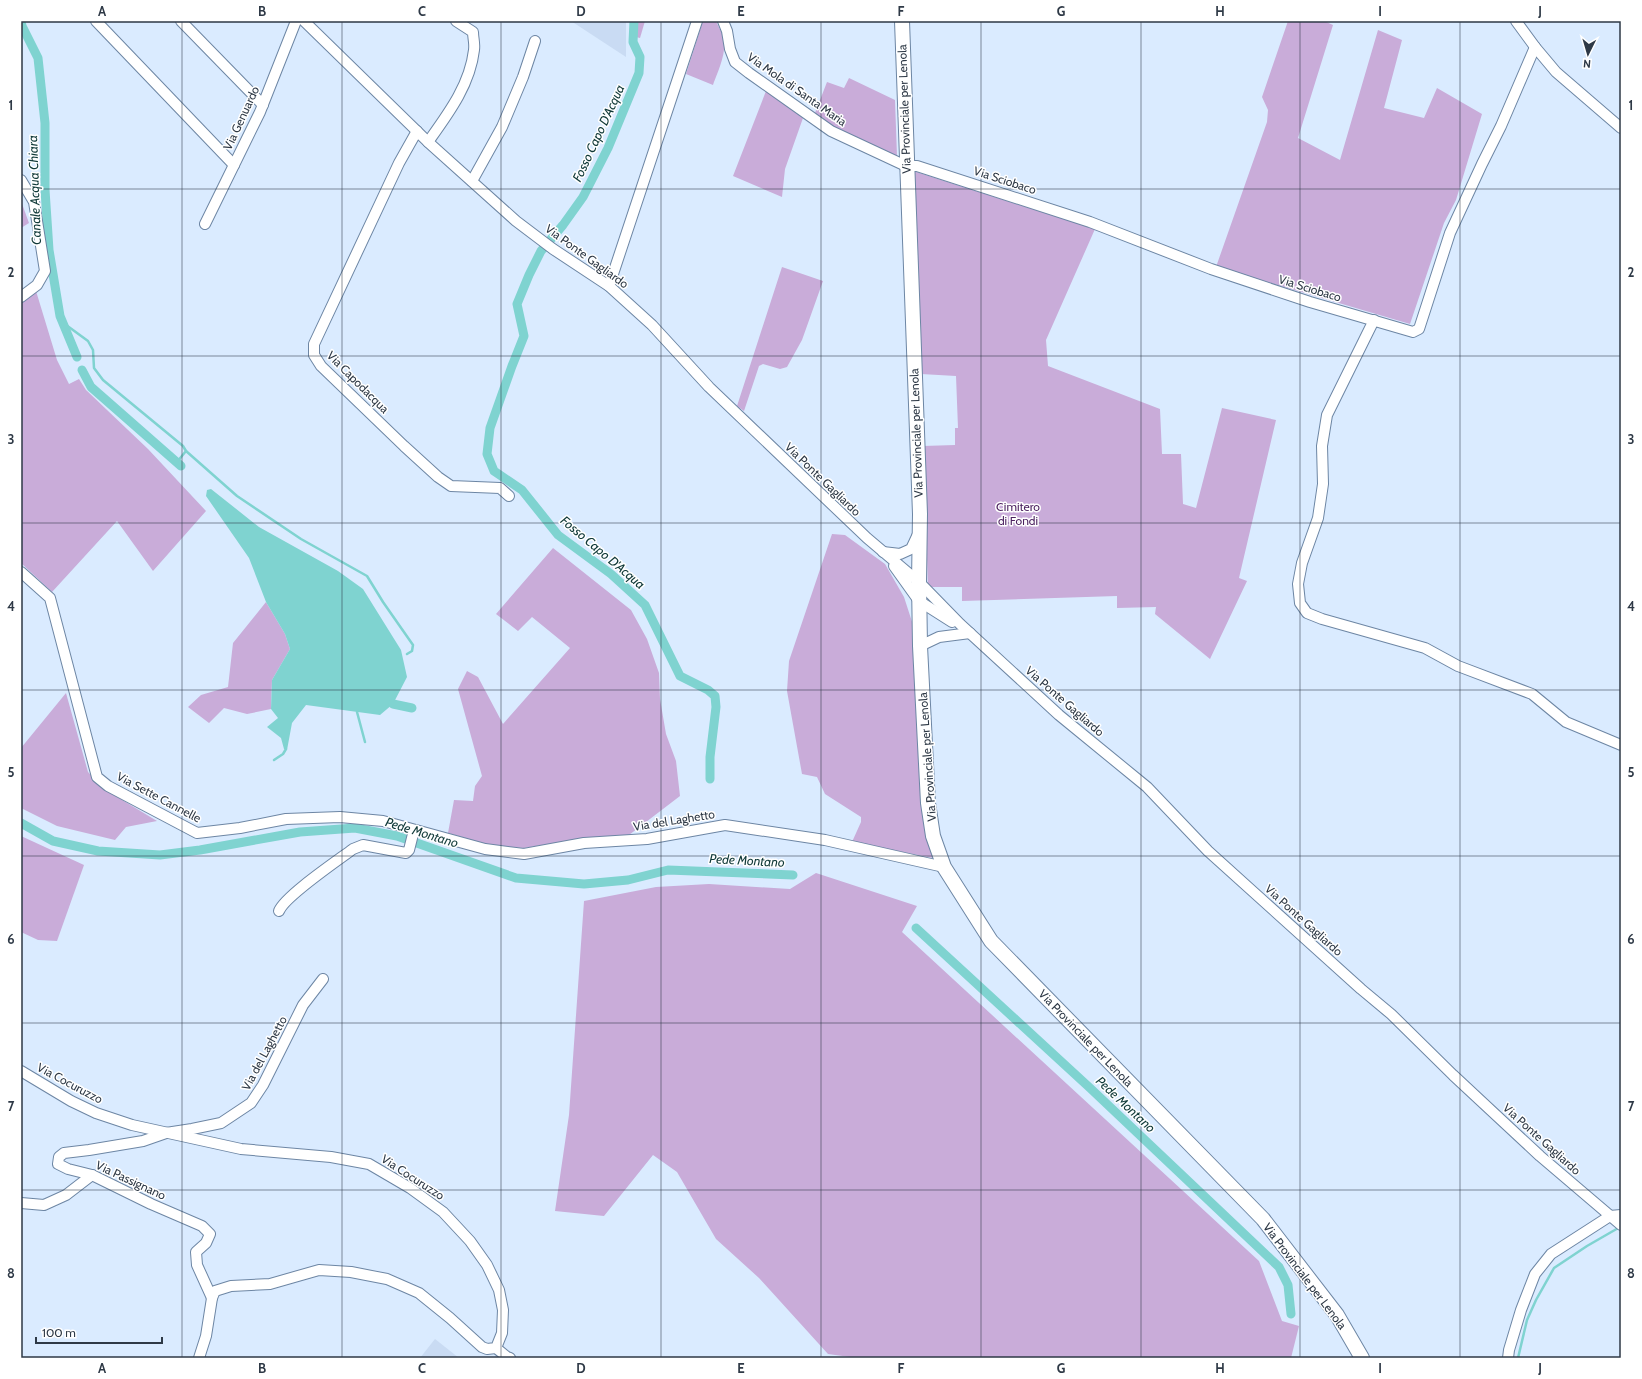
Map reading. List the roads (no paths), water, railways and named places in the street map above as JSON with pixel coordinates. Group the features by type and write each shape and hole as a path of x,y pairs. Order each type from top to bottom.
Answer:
{"main road":[{"name":"Via Provinciale per Lenola","path":"902,21 906,166 920,514 920,646 928,804 933,836 944,867 992,941 1263,1219 1337,1315 1362,1358"}],"street":[{"path":"96,21 234,165"},
{"path":"181,21 263,105"},
{"name":"Via Genuardo","path":"205,224 263,105 296,21"},
{"name":"Via Ponte Gagliardo","path":"304,21 428,142 516,221 609,286 652,324 709,387 867,538 919,582 970,633 1059,715 1147,787 1208,851 1360,989 1391,1014 1534,1151 1610,1216"},
{"path":"428,142 464,86 470,67 474,49 473,32 456,21"},
{"path":"609,286 697,21"},
{"name":"Via Mola di Santa Maria","path":"723,21 735,62 831,131 906,166"},
{"path":"1516,21 1556,72 1621,128"},
{"path":"472,181 502,127 523,77 535,41"},
{"name":"Via Sciobaco","path":"906,166 918,166 1031,202 1090,222 1211,269 1310,302 1413,332 1419,329 1450,233 1501,126 1535,47"},
{"name":"Via Capodacqua","path":"417,131 399,163 314,344 314,355 321,366 404,446 444,482 451,486 500,488 509,496"},
{"path":"21,180 34,202 45,271 38,285 21,297"},
{"path":"1374,320 1326,415 1322,446 1323,484 1318,518 1302,563 1298,584 1300,602 1307,613 1322,619 1425,648 1458,666 1532,694 1566,722 1621,745"},
{"path":"883,552 900,554 911,549 919,532"},
{"name":"Via Ponte Gagliardo","path":"883,552 919,601 970,633"},
{"name":"Via Sette Cannelle","path":"21,572 50,598 97,777 108,786 197,833 240,828 286,819 340,817 383,821 412,830"},
{"path":"920,646 939,637 970,633"},
{"name":"Via del Laghetto","path":"412,830 485,849 524,854 584,843 647,839 725,825 825,840 944,867"},
{"path":"279,911 281,906 292,895 353,849 363,845 406,853 409,850 412,830"},
{"name":"Via del Laghetto","path":"166,1133 221,1123 251,1103 270,1072 303,1005 323,979"},
{"name":"Via Cocuruzzo","path":"21,1072 71,1101 96,1113 132,1125 241,1149 331,1156 369,1164 410,1188 443,1212 470,1241 487,1265 499,1290 503,1310 502,1333 496,1348"},
{"name":"Via Passignano","path":"166,1133 143,1140 64,1153 59,1156 58,1164 68,1169 92,1175 151,1204 202,1226 210,1234 206,1243 196,1252 196,1265 212,1298"},
{"path":"21,1204 44,1206 66,1195 92,1175"},
{"path":"1508,1358 1521,1310 1536,1274 1551,1254 1610,1216 1620,1221"},
{"path":"199,1358 206,1336 212,1298 215,1292 231,1286 270,1284 319,1270 351,1272 387,1279 419,1293 482,1347 487,1349 496,1348 510,1358"}],"waterway":[{"name":"Canale Acqua Chiara","path":"21,21 38,58 45,123 45,190 49,250 60,316 77,357"},
{"name":"Fosso Capo D'Acqua","path":"634,21 633,42 640,57 639,73 608,148 583,197 563,225 541,251 517,304 524,336 490,428 487,454 494,471 522,490 558,535 611,574 645,605 680,676 708,690 715,696 716,707 710,757 710,779"},
{"path":"62,322 88,341 93,350 94,368 103,380 183,446 186,451 177,462"},
{"name":"Canale Acqua Chiara","path":"82,370 91,387 181,466"},
{"path":"186,451 237,496 301,539 367,576 413,645 412,651 407,654"},
{"path":"393,704 412,708"},
{"path":"357,712 365,742"},
{"path":"274,760 283,754 286,749"},
{"name":"Pede Montano","path":"21,823 53,841 98,851 160,855 200,850 300,832 355,828 397,836 516,878 584,884 628,880 668,870 793,875"},
{"name":"Pede Montano","path":"916,928 1090,1088 1279,1267 1288,1285 1291,1314"},
{"path":"1518,1358 1527,1320 1536,1300 1554,1268 1587,1246 1620,1227"}],"park label":[{"name":"Cimitero di Fondi","path":"1018,513"}]}
